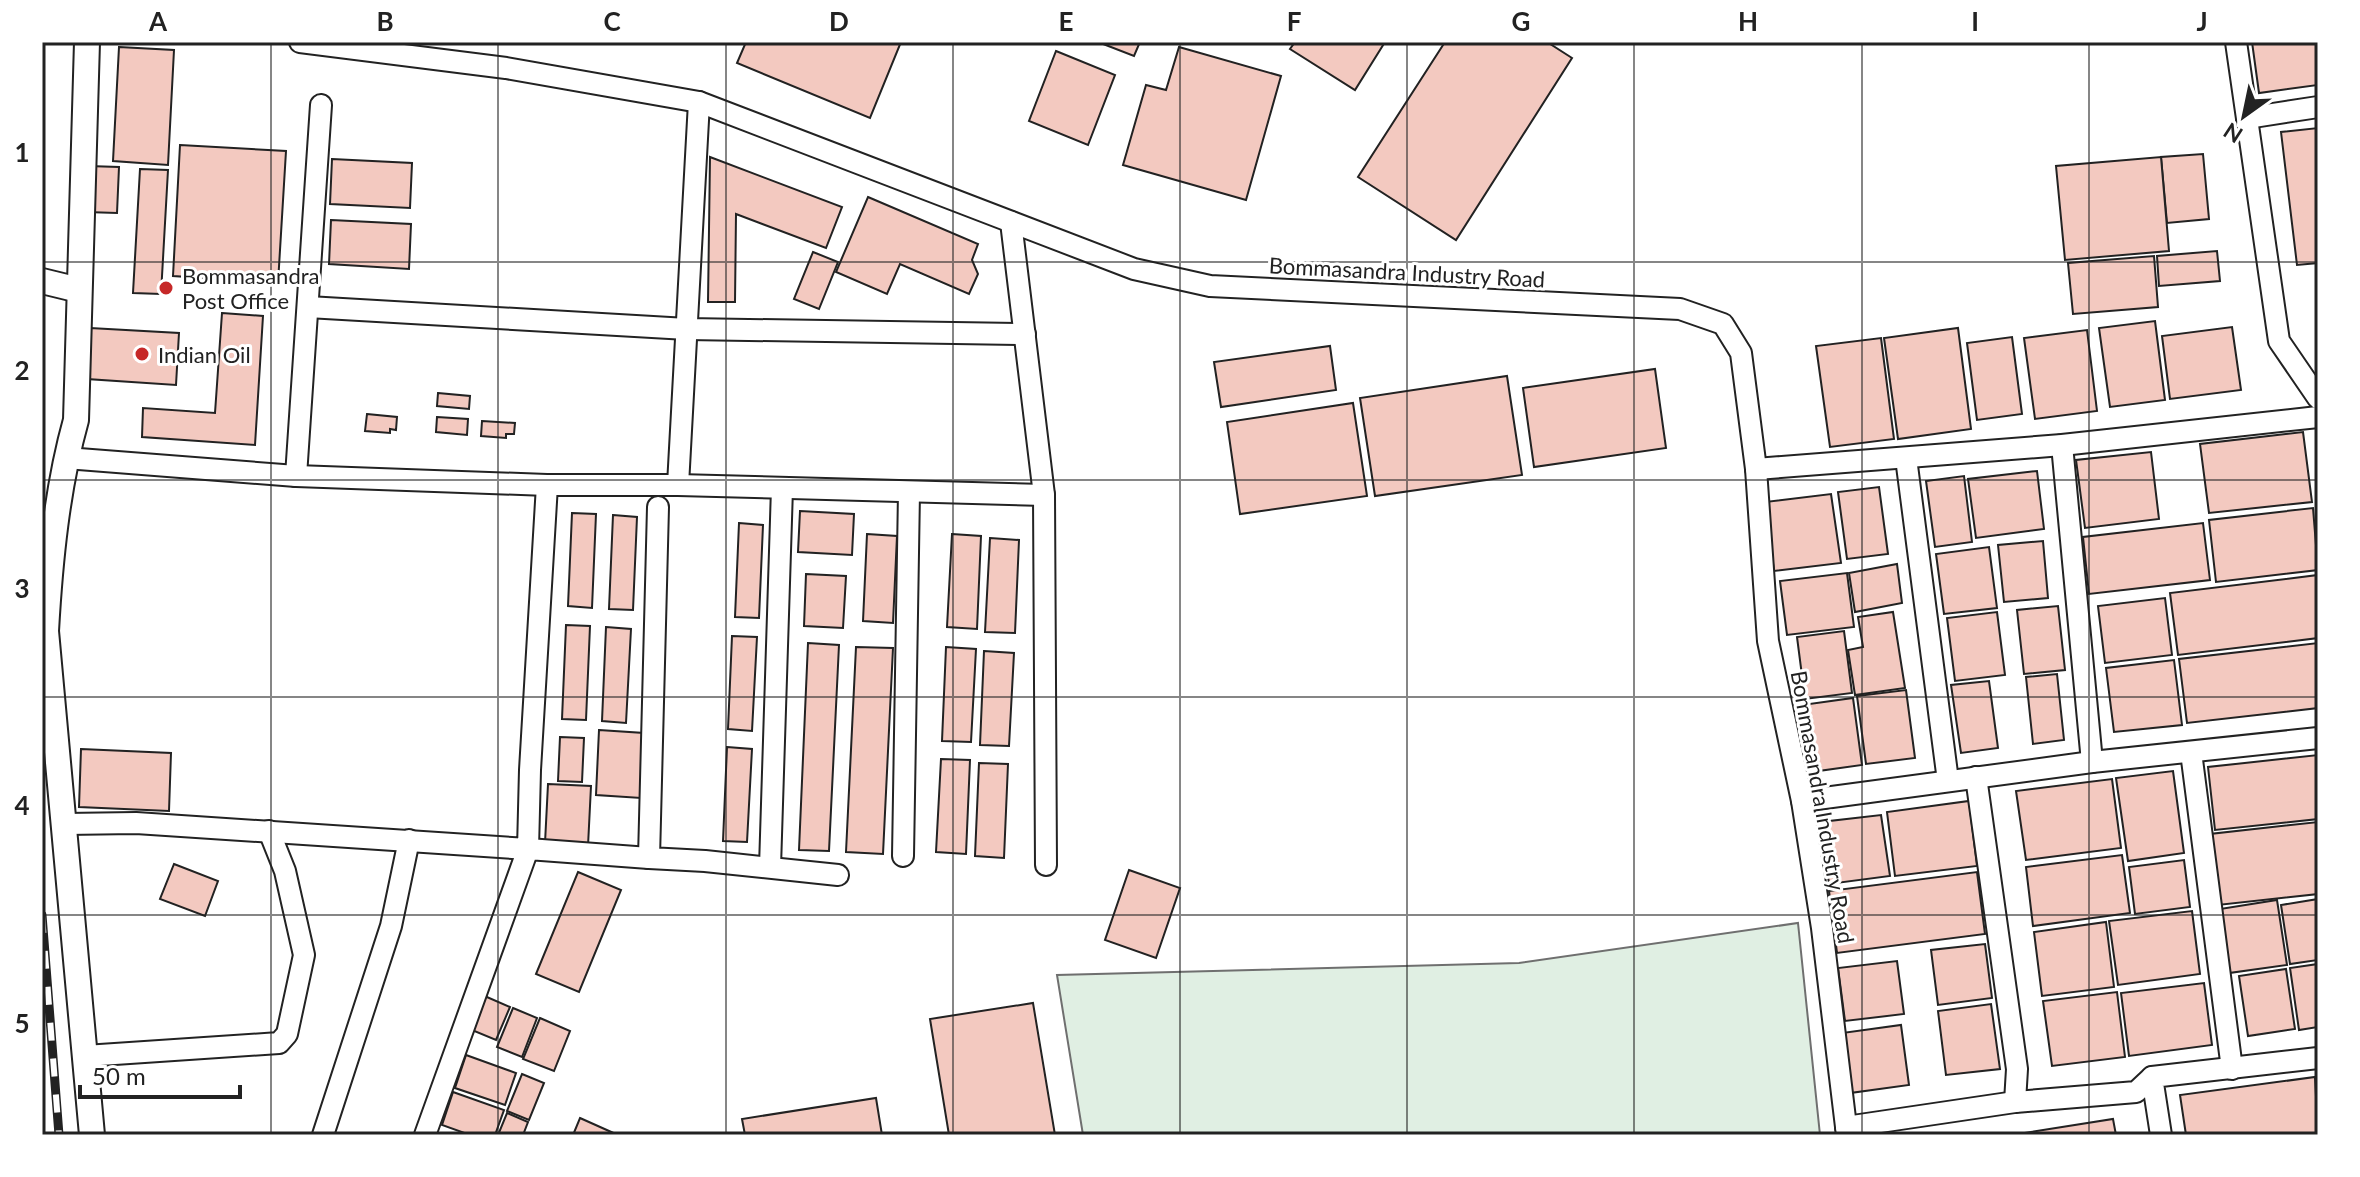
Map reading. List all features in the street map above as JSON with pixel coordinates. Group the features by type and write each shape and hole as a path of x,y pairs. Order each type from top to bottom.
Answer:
{"street":[{"path":"87,42 76,420 54,460 44,631 65,824 92,1135"},
{"name":"Bommasandra Industry Road","path":"300,42 506,68 699,102 1134,269 1210,286 1680,309 1723,324 1741,353 1756,469 1768,641 1802,801 1822,928 1846,1131"},
{"path":"2236,42 2279,341 2318,398"},
{"path":"678,485 699,102"},
{"path":"296,476 321,105"},
{"path":"2247,118 2318,107"},
{"path":"1011,222 1044,495 1046,865"},
{"path":"42,281 79,290"},
{"path":"308,307 687,329 1025,334"},
{"path":"1756,469 2062,445 2318,417"},
{"path":"2062,445 2092,762"},
{"path":"1906,458 1948,781"},
{"path":"54,460 296,476 547,485 678,485 1044,495"},
{"path":"425,1135 528,849 547,485"},
{"path":"770,867 782,488"},
{"path":"903,856 909,492"},
{"path":"649,858 658,507"},
{"path":"1802,801 2092,762 2318,738"},
{"path":"2191,752 2232,1069"},
{"path":"1976,777 2017,1069 2015,1102"},
{"path":"65,824 136,823 409,840 770,867 838,875"},
{"path":"85,1056 279,1043 287,1034 304,955 285,871 269,831"},
{"path":"323,1135 391,926 409,840"},
{"path":"1846,1131 2015,1102 2136,1092 2152,1077 2318,1058"},
{"path":"2152,1077 2161,1135"}],"green space":[{"path":"1798,923 1820,1135 1083,1135 1057,975 1519,963"}],"building":[{"path":"746,42 901,42 870,118 737,63"},
{"path":"1098,42 1140,42 1134,56"},
{"path":"1295,42 1385,42 1355,90 1290,49"},
{"path":"1445,42 1547,42 1572,58 1456,240 1358,177"},
{"path":"2252,42 2318,42 2318,85 2259,93"},
{"path":"119,47 174,50 168,165 113,161"},
{"path":"1179,47 1281,76 1246,200 1123,165 1146,85 1166,90"},
{"path":"1056,51 1115,75 1088,145 1029,121"},
{"path":"2318,128 2318,263 2297,265 2281,132"},
{"path":"180,145 286,151 278,283 173,276"},
{"path":"2203,154 2209,219 2167,223 2161,157"},
{"path":"710,157 842,207 826,248 736,214 735,302 708,302"},
{"path":"2161,157 2169,251 2065,260 2056,166"},
{"path":"332,159 412,163 410,208 330,204"},
{"path":"88,166 119,167 117,213 86,212"},
{"path":"140,169 168,170 161,294 133,293"},
{"path":"868,197 978,244 972,260 978,274 969,294 900,264 887,294 836,272"},
{"path":"331,220 411,224 409,269 329,264"},
{"path":"2217,251 2220,281 2159,286 2157,256"},
{"path":"813,252 838,262 819,309 794,299"},
{"path":"2154,256 2158,307 2073,314 2068,263"},
{"path":"222,313 263,316 255,445 142,437 143,408 215,413"},
{"path":"2155,321 2165,400 2110,407 2099,328"},
{"path":"2232,327 2241,390 2170,399 2162,336"},
{"path":"90,328 179,333 176,385 87,379"},
{"path":"1958,328 1971,429 1898,439 1884,338"},
{"path":"2087,330 2097,411 2035,419 2024,338"},
{"path":"2012,337 2022,414 1977,420 1967,343"},
{"path":"1881,338 1894,439 1830,447 1816,346"},
{"path":"1330,346 1336,390 1221,407 1214,362"},
{"path":"1655,369 1666,448 1534,467 1523,388"},
{"path":"1507,376 1522,475 1375,496 1360,398"},
{"path":"438,393 470,396 469,409 437,406"},
{"path":"1353,403 1367,496 1240,514 1227,422"},
{"path":"367,414 397,417 396,430 390,429 390,433 365,431"},
{"path":"437,417 468,419 467,435 436,432"},
{"path":"482,421 515,423 514,434 506,434 506,438 481,436"},
{"path":"2303,432 2312,502 2209,513 2200,444"},
{"path":"2151,452 2159,519 2085,528 2076,460"},
{"path":"2037,471 2044,529 1976,538 1968,479"},
{"path":"1964,476 1972,542 1935,547 1926,481"},
{"path":"1879,487 1888,554 1847,559 1838,492"},
{"path":"1831,494 1841,563 1774,571 1765,502"},
{"path":"2313,508 2318,570 2216,582 2209,520"},
{"path":"800,511 854,514 852,555 798,552"},
{"path":"572,513 596,514 592,608 568,606"},
{"path":"613,515 637,517 633,610 609,609"},
{"path":"739,523 763,525 759,618 735,617"},
{"path":"2203,523 2210,580 2089,594 2083,537"},
{"path":"867,534 897,536 893,623 863,621"},
{"path":"952,534 981,536 977,629 947,627"},
{"path":"990,538 1019,540 1015,633 985,632"},
{"path":"2043,541 2048,598 2004,602 1998,545"},
{"path":"1989,547 1997,608 1944,614 1936,554"},
{"path":"1897,564 1902,603 1855,612 1849,573"},
{"path":"1847,573 1854,627 1787,635 1780,581"},
{"path":"806,574 846,576 843,628 804,626"},
{"path":"2318,575 2318,638 2178,655 2170,593"},
{"path":"2165,598 2172,655 2105,663 2098,606"},
{"path":"2058,606 2065,670 2024,674 2017,610"},
{"path":"1893,612 1905,688 1855,695 1848,650 1863,647 1858,617"},
{"path":"1997,612 2005,675 1955,681 1947,618"},
{"path":"566,625 590,626 586,720 562,719"},
{"path":"606,627 631,629 626,723 602,721"},
{"path":"1844,631 1852,693 1805,699 1797,637"},
{"path":"732,636 757,637 752,731 728,729"},
{"path":"808,643 839,645 829,851 799,850"},
{"path":"2318,643 2318,708 2187,723 2179,659"},
{"path":"856,647 893,648 883,854 846,852"},
{"path":"946,647 976,649 971,742 942,741"},
{"path":"984,651 1014,653 1009,746 980,745"},
{"path":"2174,660 2182,725 2114,732 2106,668"},
{"path":"2057,674 2064,740 2033,744 2026,677"},
{"path":"1989,681 1998,748 1961,753 1951,685"},
{"path":"1906,690 1915,758 1866,764 1857,696"},
{"path":"1853,698 1862,765 1811,772 1802,705"},
{"path":"599,730 644,733 641,798 596,795"},
{"path":"560,737 584,738 582,782 558,781"},
{"path":"727,747 752,749 747,842 723,841"},
{"path":"81,749 171,753 169,811 79,807"},
{"path":"2318,755 2318,819 2215,830 2208,767"},
{"path":"941,759 970,760 966,854 936,852"},
{"path":"979,763 1008,764 1004,858 975,856"},
{"path":"2173,771 2184,853 2128,861 2116,778"},
{"path":"2112,779 2121,848 2026,860 2016,791"},
{"path":"548,784 591,786 588,846 545,843"},
{"path":"1969,801 1977,866 1895,876 1887,812"},
{"path":"1881,815 1890,876 1829,884 1821,822"},
{"path":"2318,822 2318,894 2218,905 2210,834"},
{"path":"2122,855 2130,913 2033,926 2026,867"},
{"path":"2184,860 2190,907 2135,914 2129,867"},
{"path":"174,864 218,881 205,916 160,899"},
{"path":"1129,870 1180,888 1156,958 1105,940"},
{"path":"578,872 621,890 579,992 536,974"},
{"path":"1977,872 1985,934 1837,953 1829,891"},
{"path":"2318,899 2318,960 2290,964 2281,905"},
{"path":"2277,900 2287,965 2229,973 2220,909"},
{"path":"2192,911 2200,974 2118,985 2109,921"},
{"path":"2106,922 2114,987 2042,996 2034,932"},
{"path":"1985,944 1992,998 1938,1005 1931,950"},
{"path":"1897,961 1904,1014 1845,1021 1838,968"},
{"path":"2318,964 2318,1027 2299,1030 2290,968"},
{"path":"2286,969 2295,1029 2248,1036 2239,976"},
{"path":"2204,983 2212,1045 2129,1056 2121,993"},
{"path":"2117,992 2125,1057 2052,1066 2043,1001"},
{"path":"480,994 510,1007 496,1040 467,1028"},
{"path":"1033,1003 1055,1135 949,1135 930,1019"},
{"path":"1991,1004 2000,1069 1946,1075 1938,1011"},
{"path":"513,1008 537,1018 522,1057 497,1047"},
{"path":"540,1018 570,1031 554,1071 523,1059"},
{"path":"1901,1025 1909,1085 1850,1093 1842,1033"},
{"path":"466,1055 516,1073 505,1105 455,1088"},
{"path":"522,1074 544,1083 529,1120 507,1111"},
{"path":"2315,1077 2318,1135 2186,1135 2180,1095"},
{"path":"453,1092 504,1110 495,1135 470,1135 442,1125"},
{"path":"876,1098 882,1135 745,1135 742,1119"},
{"path":"507,1113 528,1122 523,1135 498,1135"},
{"path":"580,1118 618,1135 573,1135"},
{"path":"2113,1119 2116,1135 2012,1135"}],"railway":[{"path":"42,915 59,1135"}],"place":[{"name":"Bommasandra Post Office","path":"166,288"},
{"name":"Indian Oil","path":"142,354"}]}
